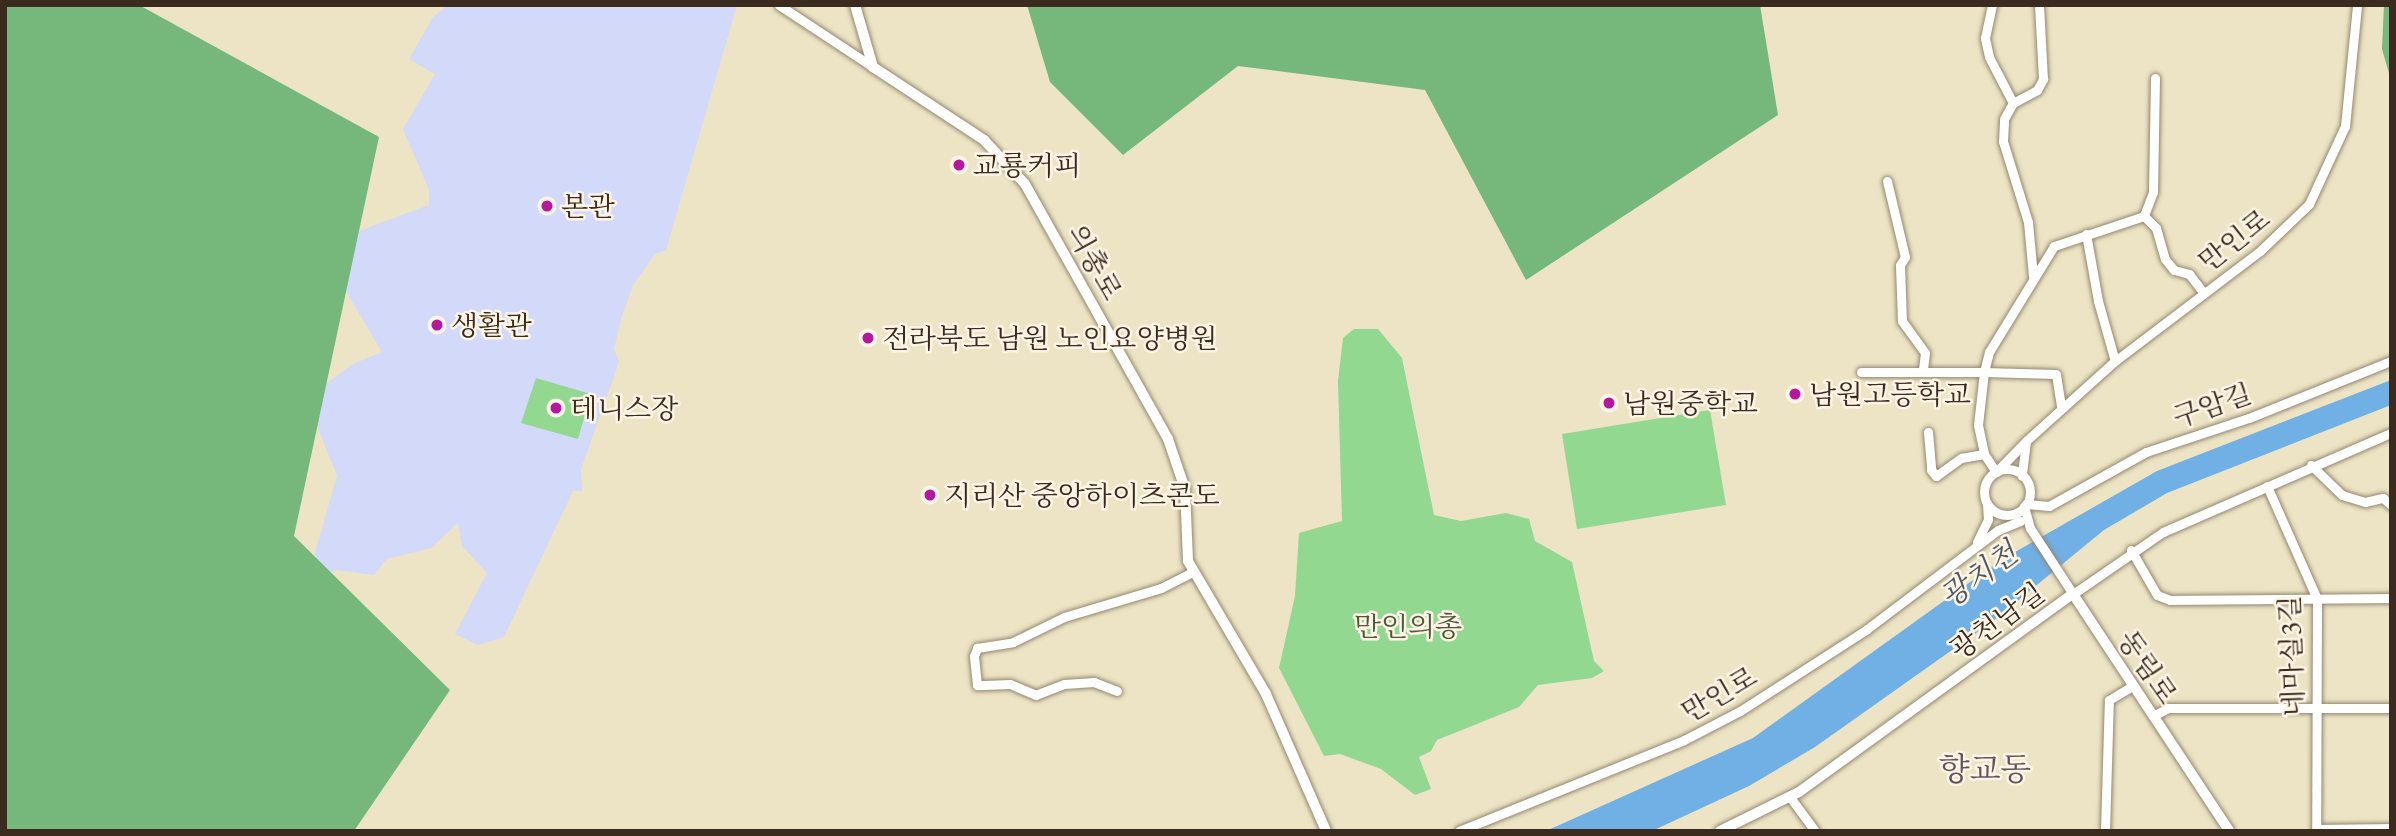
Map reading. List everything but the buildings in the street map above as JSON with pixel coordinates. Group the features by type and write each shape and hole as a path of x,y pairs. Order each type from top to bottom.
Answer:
{"street":[{"name":"의총로","path":"779,5 984,140 1025,184 1177,460 1188,511 1188,561 1266,694 1327,829"},
{"path":"855,5 873,67"},
{"path":"2033,276 2028,222 2003,141 2004,119 2013,103 2038,90 2043,79 2039,5"},
{"name":"만인로","path":"1997,472 2061,406 2115,361 2260,251 2309,204 2345,126 2357,5"},
{"path":"1990,7 1985,38 1989,57 2013,103"},
{"path":"2144,216 2153,192 2155,78"},
{"path":"1887,181 1905,257 1900,265 1902,321 1925,353 1923,370"},
{"path":"2144,216 2156,228 2174,270 2189,274 2204,293"},
{"path":"1997,472 1984,454 1978,425 1989,352 2033,276 2054,246 2144,216"},
{"path":"2086,234 2098,302 2115,361"},
{"name":"구암길","path":"2027,502 2054,504 2146,452 2249,418 2391,361"},
{"path":"1861,372 1923,370 2056,374 2061,406"},
{"path":"1928,432 1931,470 1937,476 1961,458 1984,454"},
{"name":"광천남길","path":"1720,831 1790,797 2131,550 2311,465 2391,433"},
{"path":"2026,441 2022,476 2030,528"},
{"path":"2311,465 2342,495 2365,502 2383,498 2391,505"},
{"path":"1975,547 1986,524 1985,485 1997,472 2014,470 2022,476"},
{"name":"네마실3길","path":"2267,486 2317,599 2317,830"},
{"path":"2001,528 2010,514 2027,502"},
{"path":"1987,503 2030,528"},
{"path":"2001,528 2020,521"},
{"name":"만인로","path":"1459,831 1685,740 1740,711 1867,629 2001,528"},
{"name":"동림로","path":"2030,528 2229,831"},
{"path":"2131,550 2157,595 2170,600 2391,598"},
{"path":"1117,691 1094,682 1064,684 1036,695 1010,684 976,685 974,656 977,648 1013,642 1064,617 1161,588 1194,571"},
{"path":"2105,831 2109,700 2132,686"},
{"path":"2153,716 2168,708 2391,708"},
{"path":"1790,797 1815,831"},
{"path":"2317,830 2391,828"}],"shaded area":[{"path":"448,5 737,5 666,250 655,254 633,285 622,316 614,349 619,362 581,469 582,491 573,491 504,637 478,645 455,634 487,573 462,546 458,523 431,548 387,559 374,575 337,570 307,581 337,476 306,398 353,364 382,352 319,246 429,205 429,190 403,129 435,74 409,59 433,17"}],"green space":[{"path":"5,5 139,5 379,137 294,536 450,690 354,831 5,831"},
{"path":"1027,5 1760,5 1778,115 1526,280 1425,90 1238,66 1123,155 1050,82"},
{"path":"2384,5 2391,5 2391,80 2382,49"},
{"name":"만인의총","path":"1354,329 1378,329 1402,358 1434,515 1461,521 1506,513 1529,519 1535,541 1572,562 1594,661 1604,671 1592,678 1538,685 1519,707 1437,740 1431,751 1419,757 1431,789 1415,795 1381,769 1340,754 1324,756 1279,668 1295,596 1299,533 1342,521 1338,381 1343,338"},
{"name":"테니스장","path":"536,378 591,394 578,439 521,423"},
{"path":"1710,410 1726,505 1577,529 1562,434"}],"water":[{"path":"2391,380 2391,405 2167,493 2104,530 1993,621 1815,747 1749,786 1652,831 1546,831 1753,738 2001,560 2157,471"}],"place":[{"name":"교룡커피","path":"959,165"},
{"name":"본관","path":"547,206"},
{"name":"생활관","path":"437,325"},
{"name":"전라북도 남원 노인요양병원","path":"868,338"},
{"name":"남원고등학교","path":"1795,394"},
{"name":"남원중학교","path":"1609,403"},
{"name":"테니스장","path":"556,408"},
{"name":"지리산 중앙하이츠콘도","path":"930,495"}],"district":[{"name":"향교동","path":"1985,769"}],"water label":[{"name":"광치천","path":"1979,575"}]}
